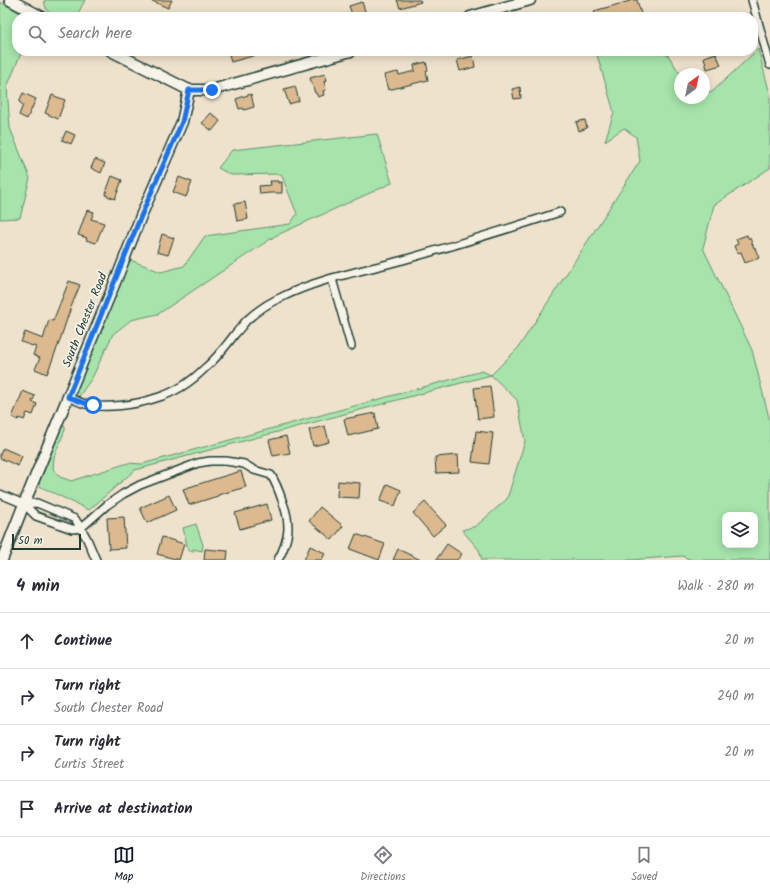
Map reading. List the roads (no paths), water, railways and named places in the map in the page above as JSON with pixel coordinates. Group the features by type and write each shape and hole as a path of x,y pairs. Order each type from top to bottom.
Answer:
{"street":[{"path":"10,0 33,12"},
{"path":"488,12 530,0"},
{"path":"752,0 755,12"},
{"path":"758,22 770,65"},
{"path":"121,56 189,90 212,90 333,56"},
{"name":"South Chester Road","path":"2,560 141,216 182,122 189,90"},
{"path":"68,397 93,405 114,406 144,402 158,398 174,390 206,368 246,321 280,297 304,287 490,235 560,212"},
{"path":"332,279 351,346"},
{"path":"0,494 24,504 36,516 72,529 81,528 107,505 140,485 198,463 226,461 244,464 254,470 271,474 287,514 287,536 278,560"},
{"path":"24,504 37,503 75,519 91,546 96,560"}]}
